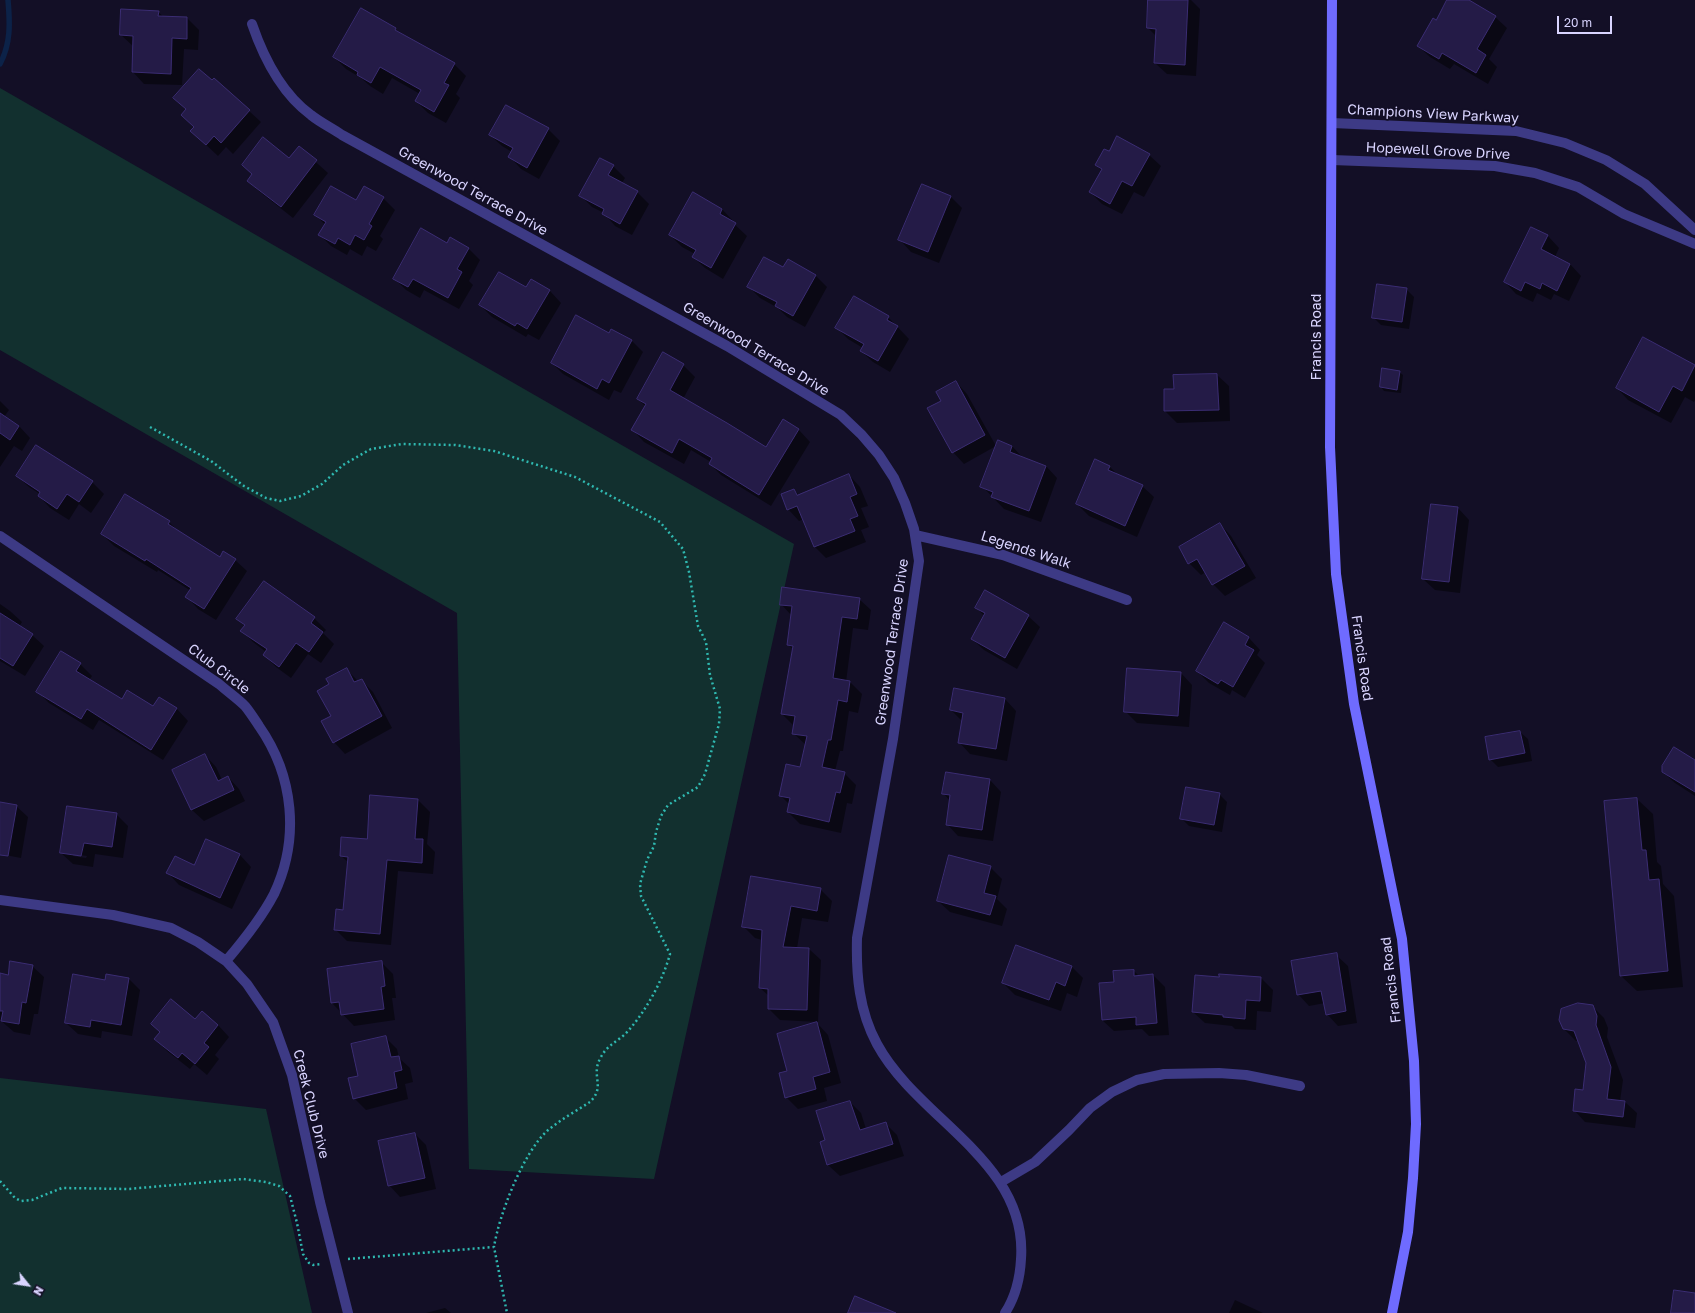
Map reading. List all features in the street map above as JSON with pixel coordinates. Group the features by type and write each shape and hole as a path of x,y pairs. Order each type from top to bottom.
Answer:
{"street":[{"name":"Francis Road","path":"1332,0 1330,448 1336,574 1354,704 1402,939 1414,1061 1416,1124 1413,1178 1408,1232 1392,1313"},
{"name":"Greenwood Terrace Drive","path":"252,24 261,50 274,74 291,96 311,115 342,135 727,346 840,415 861,434 879,455 894,478 905,503 914,535 919,561 893,739 857,938 856,965 859,992 866,1019 877,1044 899,1076 993,1171 1008,1194 1018,1219 1022,1246 1020,1274 1013,1300 1005,1313"},
{"name":"Champions View Parkway","path":"1332,123 1516,131 1564,143 1606,160 1645,184 1695,230"},
{"name":"Hopewell Grove Drive","path":"1332,160 1495,166 1535,173 1578,188 1624,214 1695,244"},
{"name":"Legends Walk","path":"914,535 1003,555 1127,600"},
{"name":"Club Circle","path":"0,536 220,684 246,707 276,754 286,781 290,808 289,838 284,868 274,894 260,918 226,961"},
{"name":"Creek Club Drive","path":"0,900 113,916 171,928 198,942 226,961 247,984 273,1022 292,1075 320,1202 348,1313"},
{"path":"1001,1182 1035,1162 1090,1108 1112,1092 1137,1080 1164,1074 1218,1073 1253,1076 1300,1086"}],"path":[{"path":"150,427 210,461 244,486 266,498 280,501 302,496 322,484 342,465 371,450 402,444 422,444 455,445 494,451 582,480 660,522 683,548 689,572 698,626 706,642 710,675 720,709 719,724 705,774 698,787 668,805 661,816 656,832 654,846 647,860 640,884 641,896 670,954 668,964 661,981 639,1017 627,1032 606,1047 596,1068 598,1090 594,1098 547,1131 526,1158 501,1218 494,1247 507,1313"},
{"path":"0,1181 15,1198 21,1201 32,1200 62,1188 128,1189 243,1179 266,1182 279,1186 290,1196 303,1254 309,1264 324,1264"},
{"path":"347,1260 494,1247"}],"green space":[{"path":"0,88 794,544 654,1179 469,1169 457,613 0,350"},
{"path":"0,1078 266,1109 312,1313 0,1313"}],"building":[{"path":"1148,0 1188,0 1185,65 1154,63 1156,29 1147,28"},
{"path":"1447,0 1469,0 1496,16 1477,49 1486,55 1476,73 1442,53 1439,59 1417,46 1433,18 1436,20"},
{"path":"361,8 396,28 395,30 455,63 444,83 449,85 434,112 415,101 421,90 380,67 371,83 357,75 358,72 333,57"},
{"path":"121,9 159,11 158,16 187,17 187,39 172,38 171,74 132,72 133,36 120,35"},
{"path":"199,69 212,80 214,78 250,110 221,143 214,136 206,145 190,131 194,127 181,115 186,109 173,98"},
{"path":"506,105 549,128 527,168 508,157 513,148 489,135"},
{"path":"1117,136 1150,154 1132,186 1122,181 1110,204 1089,192 1102,169 1095,165 1104,149 1109,151"},
{"path":"263,137 289,158 299,146 317,160 281,207 247,181 252,174 242,165"},
{"path":"600,158 614,165 608,175 638,191 620,224 602,214 604,209 579,196"},
{"path":"922,184 951,196 928,252 898,240"},
{"path":"331,186 356,200 364,186 384,197 369,224 372,226 364,240 355,235 350,245 338,238 335,244 318,235 326,222 314,215"},
{"path":"693,192 722,209 720,214 736,223 711,268 692,257 696,250 669,235"},
{"path":"1531,227 1548,235 1541,249 1570,264 1557,291 1542,283 1540,289 1525,282 1521,291 1504,282"},
{"path":"421,228 447,243 450,237 469,248 457,269 462,272 448,298 413,279 408,287 393,279"},
{"path":"764,257 783,267 788,259 816,275 793,316 775,306 777,302 747,287"},
{"path":"499,272 526,287 531,279 550,290 527,329 517,323 515,326 479,305"},
{"path":"1377,284 1407,288 1402,322 1372,318"},
{"path":"854,296 889,316 887,320 898,326 878,361 860,351 864,344 835,328"},
{"path":"576,315 609,333 611,329 632,340 609,383 602,379 597,389 551,363"},
{"path":"1643,337 1695,365 1682,391 1673,386 1659,412 1616,388"},
{"path":"663,352 684,364 670,390 766,447 783,419 799,429 759,495 709,464 712,458 679,439 672,453 631,430 646,404 637,399"},
{"path":"1382,368 1400,371 1397,390 1380,387"},
{"path":"1217,374 1219,410 1164,411 1164,389 1174,389 1173,375"},
{"path":"956,381 985,435 952,453 927,408 941,401 936,392"},
{"path":"0,413 19,426 10,440 0,433"},
{"path":"998,440 1012,446 1010,452 1046,466 1029,511 991,497 993,492 980,487"},
{"path":"36,445 93,481 79,502 67,494 57,509 38,496 40,492 16,476"},
{"path":"1095,459 1110,466 1108,470 1143,485 1125,526 1076,504"},
{"path":"849,474 857,494 850,497 858,516 850,519 855,531 814,547 797,506 787,510 781,494 794,489 797,495"},
{"path":"125,494 170,521 168,524 220,557 223,551 236,559 204,609 185,597 191,588 146,559 145,561 101,534"},
{"path":"1431,504 1458,507 1449,582 1422,579"},
{"path":"1220,523 1245,566 1212,585 1197,559 1188,564 1179,547"},
{"path":"264,581 315,617 311,623 323,632 309,652 296,643 279,667 263,655 267,649 240,631 245,625 236,619"},
{"path":"782,587 860,598 857,619 842,617 833,678 850,681 847,702 838,700 831,740 828,740 822,767 845,772 840,793 836,792 829,822 787,812 790,798 779,796 786,764 800,767 807,736 792,734 795,716 781,714 793,646 787,645 792,606 780,605"},
{"path":"985,590 1029,615 1005,658 971,639 985,613 975,608"},
{"path":"0,613 33,634 13,666 0,658"},
{"path":"1224,622 1249,637 1245,645 1254,650 1233,687 1221,680 1218,684 1196,671"},
{"path":"61,651 81,663 76,671 122,699 127,690 153,706 159,697 177,708 151,750 87,709 81,719 36,692"},
{"path":"347,668 354,682 362,679 382,716 333,743 321,721 331,716 317,691 329,684 326,679"},
{"path":"1127,668 1181,672 1178,716 1124,712"},
{"path":"954,688 1005,698 996,749 958,743 963,713 950,710"},
{"path":"1520,731 1525,753 1489,760 1485,737"},
{"path":"1674,747 1695,760 1695,792 1662,772 1662,766"},
{"path":"205,754 218,781 228,776 234,790 191,810 172,770"},
{"path":"946,772 990,779 982,830 946,825 950,795 942,794"},
{"path":"1186,787 1220,793 1214,825 1180,819"},
{"path":"370,795 418,799 415,839 423,839 422,863 387,860 380,934 334,930 336,909 343,910 348,857 340,856 341,837 367,839"},
{"path":"1637,798 1642,850 1646,850 1649,880 1659,879 1668,971 1620,976 1604,801"},
{"path":"0,802 17,805 8,856 0,855"},
{"path":"67,806 117,813 112,847 84,843 81,856 60,853"},
{"path":"206,839 240,854 220,898 166,873 175,856 194,865"},
{"path":"949,855 991,866 984,893 996,896 990,915 937,901"},
{"path":"751,876 821,888 817,911 791,906 783,947 809,948 807,1010 768,1009 768,989 759,988 762,930 742,927"},
{"path":"1016,945 1072,966 1065,986 1056,982 1049,1000 1002,983"},
{"path":"1337,953 1346,1011 1326,1015 1321,991 1297,995 1291,961"},
{"path":"10,961 33,965 26,1003 22,1002 19,1024 1,1021 3,1011 0,1011 0,973 8,975"},
{"path":"382,961 385,986 381,987 384,1009 341,1015 339,1002 331,1003 327,969"},
{"path":"1134,970 1134,976 1153,974 1157,1023 1136,1025 1136,1017 1102,1020 1099,983 1114,982 1113,971"},
{"path":"73,974 105,980 106,974 129,978 121,1025 91,1020 90,1027 65,1023"},
{"path":"1219,974 1261,977 1260,1001 1246,1000 1245,1019 1192,1012 1195,975 1219,977"},
{"path":"171,999 195,1019 202,1011 218,1025 204,1043 209,1047 195,1064 182,1053 178,1058 154,1039 160,1032 151,1024"},
{"path":"1578,1003 1593,1005 1597,1016 1596,1025 1611,1067 1607,1099 1625,1101 1623,1117 1573,1111 1575,1089 1583,1090 1586,1063 1574,1031 1563,1029 1559,1020 1561,1009"},
{"path":"817,1022 830,1072 813,1077 816,1089 785,1098 779,1073 787,1071 777,1034"},
{"path":"386,1036 391,1057 399,1056 402,1070 394,1072 397,1088 353,1099 348,1078 358,1076 351,1044"},
{"path":"850,1101 860,1130 886,1122 893,1144 827,1165 820,1142 825,1140 816,1111"},
{"path":"415,1133 425,1178 388,1186 378,1141"},
{"path":"1674,1290 1695,1293 1695,1313 1671,1313"},
{"path":"855,1296 896,1313 848,1313"}],"waterway":[{"path":"0,64 8,41 8,0"}]}
